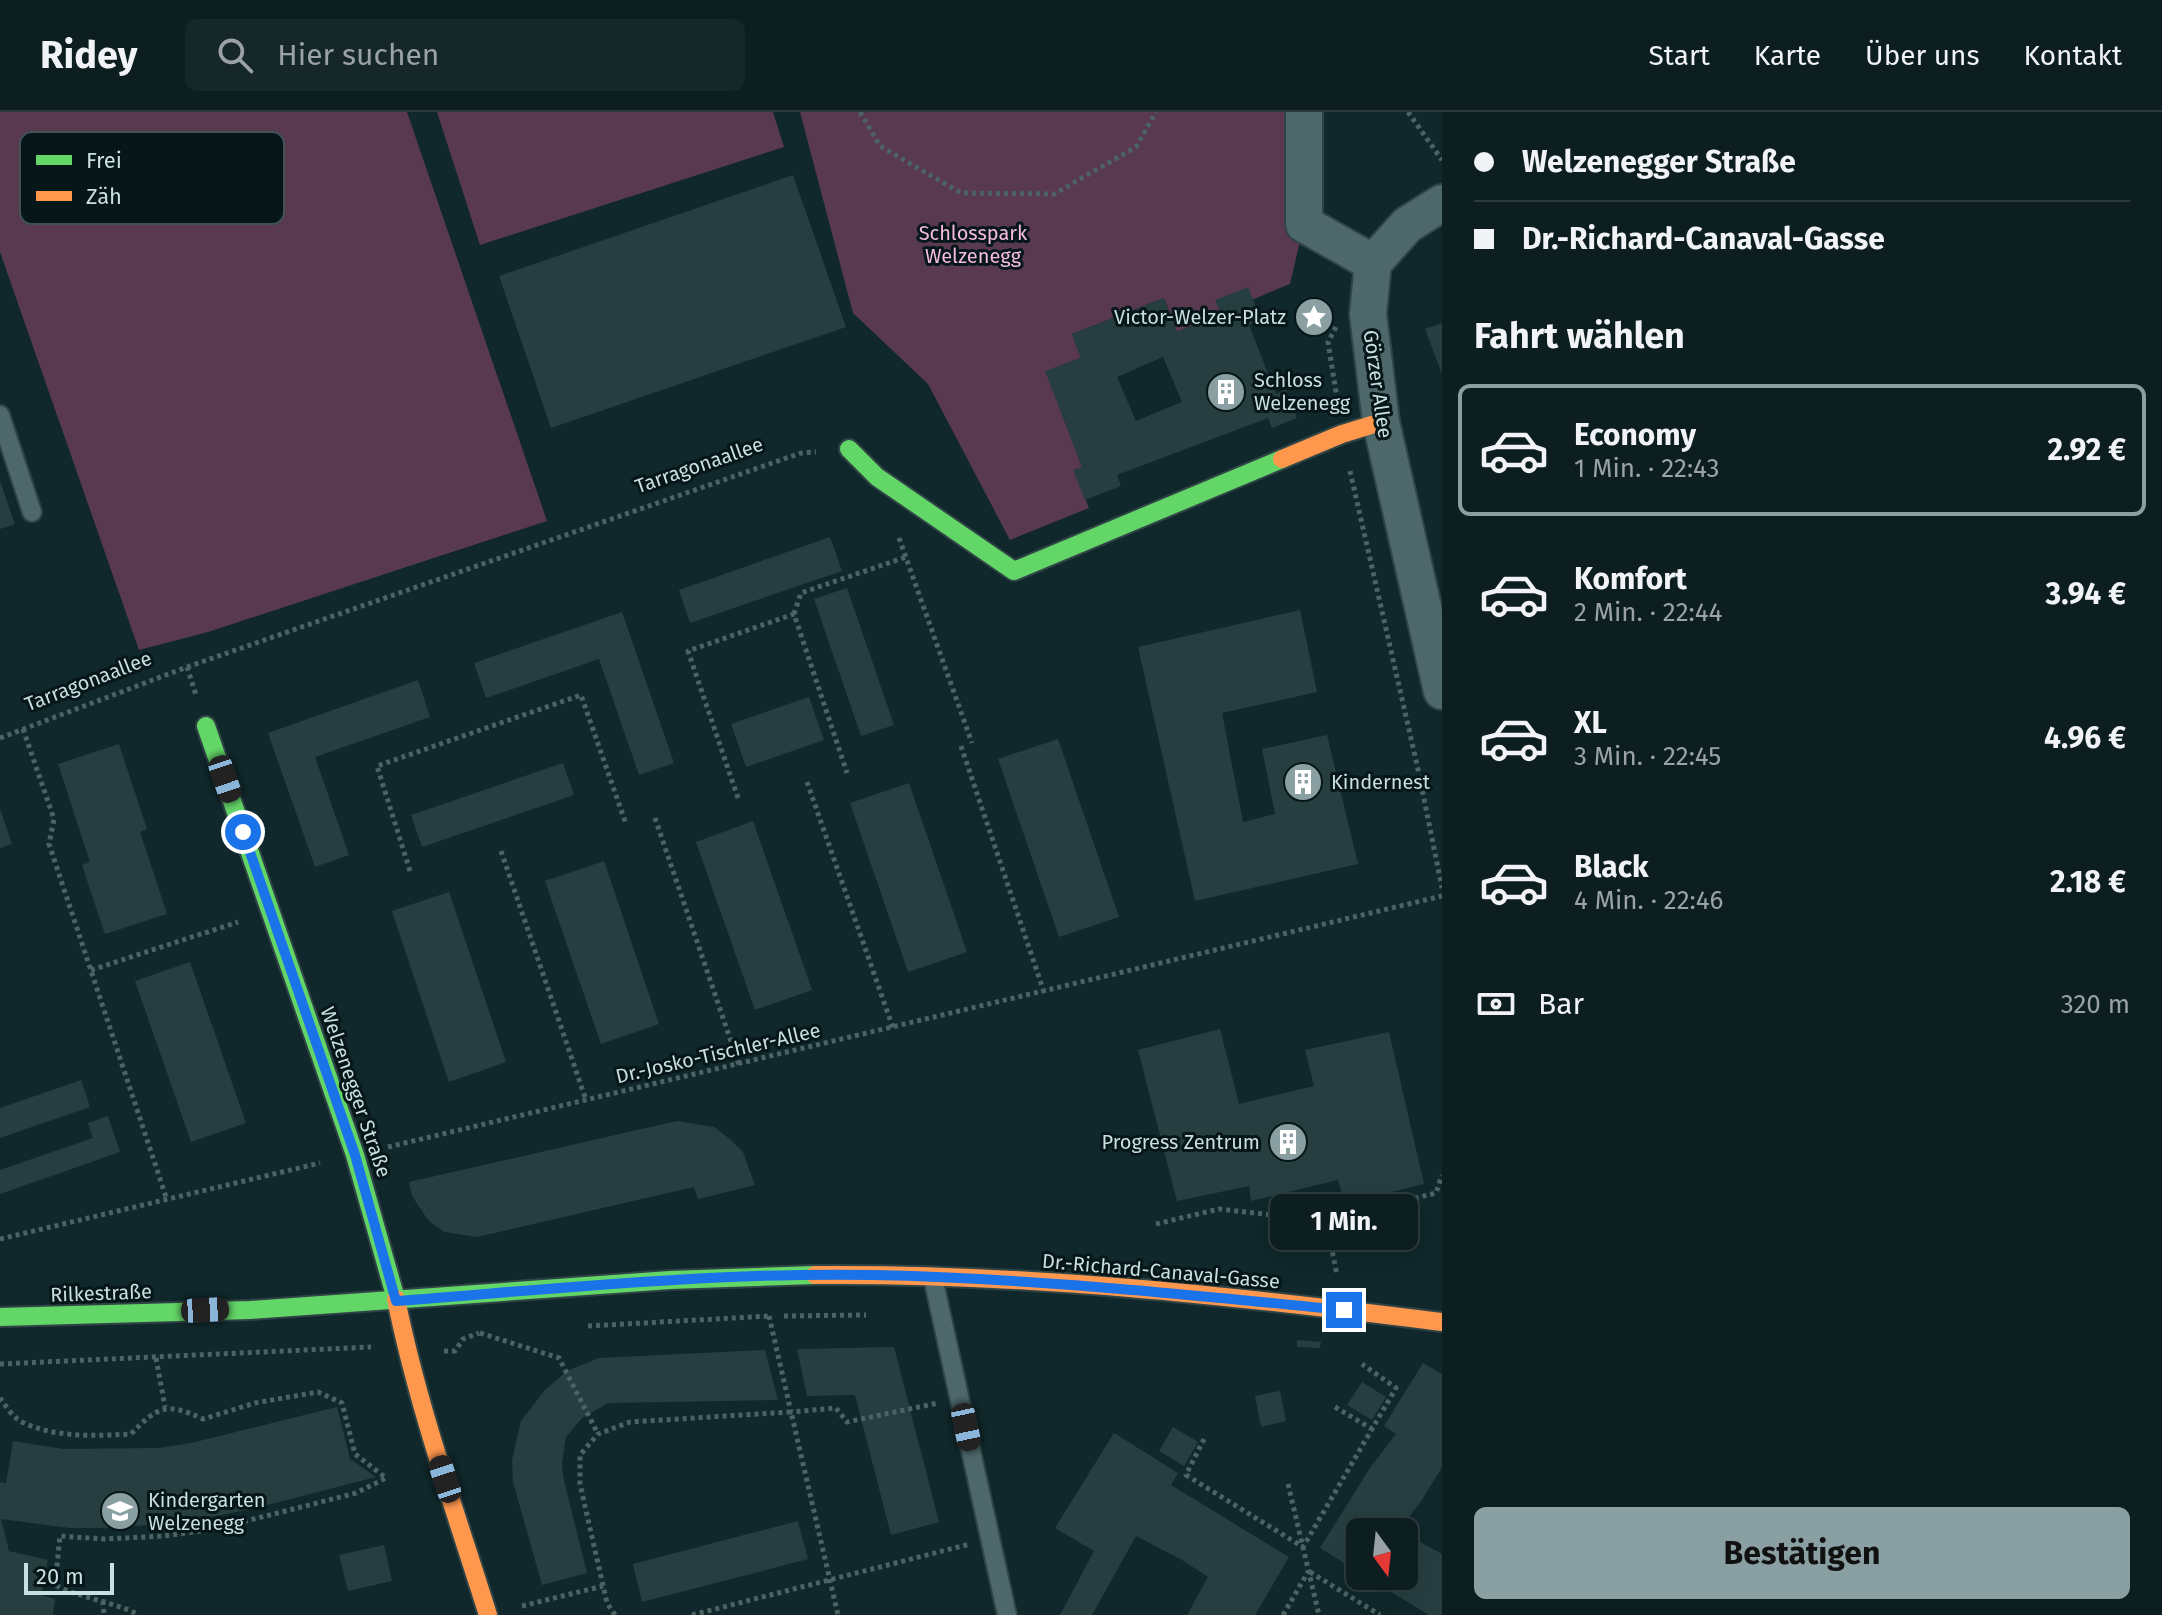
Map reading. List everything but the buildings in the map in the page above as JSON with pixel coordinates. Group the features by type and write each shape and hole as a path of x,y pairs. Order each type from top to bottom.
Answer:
{"street":[{"path":"1304,112 1304,224 1373,263 1407,225 1442,203"},
{"name":"Görzer Allee","path":"1373,263 1368,314 1381,422 1442,691"},
{"path":"849,449 877,477 1014,571 1342,434 1381,422"},
{"name":"Welzenegger Straße","path":"206,726 355,1155 396,1301 406,1349 488,1615"},
{"name":"Dr.-Richard-Canaval-Gasse","path":"396,1301 762,1276 933,1277 1064,1283 1442,1322"},
{"name":"Rilkestraße","path":"0,1317 148,1314 396,1301"}],"lane":[{"path":"0,415 32,512"},
{"path":"933,1277 1007,1615"}],"path":[{"path":"860,112 880,146 961,193 1054,194 1136,147 1156,112"},
{"path":"1408,112 1442,160"},
{"path":"1339,323 1328,342 1342,434 1442,888"},
{"name":"Tarragonaallee","path":"0,738 187,667 801,453 849,449"},
{"path":"896,530 972,743"},
{"path":"847,773 794,614 801,593 906,557"},
{"path":"738,798 688,651 794,614"},
{"path":"410,871 377,766 581,695 626,824"},
{"path":"23,729 54,819 49,844 167,1200"},
{"path":"961,746 1044,992"},
{"path":"807,782 893,1028"},
{"path":"655,818 739,1065"},
{"path":"501,851 586,1100"},
{"name":"Dr.-Josko-Tischler-Allee","path":"0,1239 1442,896"},
{"path":"91,970 271,912"},
{"path":"1156,1224 1219,1209 1326,1221 1436,1193 1442,1175"},
{"path":"1326,1221 1344,1310"},
{"path":"584,1326 769,1316 879,1315"},
{"path":"769,1316 838,1615"},
{"path":"0,1364 366,1347 455,1351 463,1339 495,1332"},
{"path":"480,1333 559,1358 598,1434"},
{"path":"156,1358 165,1407"},
{"path":"1303,1547 1396,1388 1362,1364"},
{"path":"0,1398 19,1421 60,1433 96,1436 131,1434 147,1417 165,1407 181,1409 203,1419 255,1403 318,1392 342,1403 355,1454 386,1478 356,1493 215,1529 164,1536 60,1536 55,1585 72,1594 103,1601 139,1615"},
{"path":"615,1615 607,1603 580,1484 580,1455 598,1434 630,1422 836,1408 847,1422 960,1399"},
{"path":"1335,1407 1372,1429"},
{"path":"1204,1439 1186,1475 1303,1547"},
{"path":"1288,1484 1319,1615"},
{"path":"692,1615 990,1539"},
{"path":"1283,1615 1309,1571"},
{"path":"1309,1571 1380,1615"},
{"path":"521,1606 603,1586"},
{"path":"103,1601 104,1615"}],"green space":[{"path":"0,112 407,112 547,521 208,632 139,650 0,252"},
{"path":"437,112 773,112 784,147 480,245"},
{"name":"Schlosspark Welzenegg","path":"800,112 1304,112 1304,224 1290,284 1177,332 1164,298 1072,334 1081,358 1046,371 1082,467 1074,471 1089,508 1010,540 928,384 853,313"}],"traffic: fast":[{"path":"849,449 877,477 1014,571 1282,459"},
{"path":"206,726 355,1155 396,1299"},
{"path":"0,1317 250,1310 670,1280 815,1275"}],"traffic: slow":[{"path":"1282,459 1342,434 1381,422"},
{"path":"815,1275 1051,1282 1286,1303 1442,1322"},
{"path":"396,1299 426,1419 488,1615"}],"place":[{"name":"Victor-Welzer-Platz","path":"1314,317"},
{"name":"Schloss Welzenegg","path":"1226,392"},
{"name":"Kindernest","path":"1303,782"},
{"name":"Progress Zentrum","path":"1288,1142"},
{"name":"Kindergarten Welzenegg","path":"120,1511"}],"route":[{"path":"243,832 355,1155 396,1301 631,1283 762,1276 871,1275 1064,1283 1344,1310"}]}
